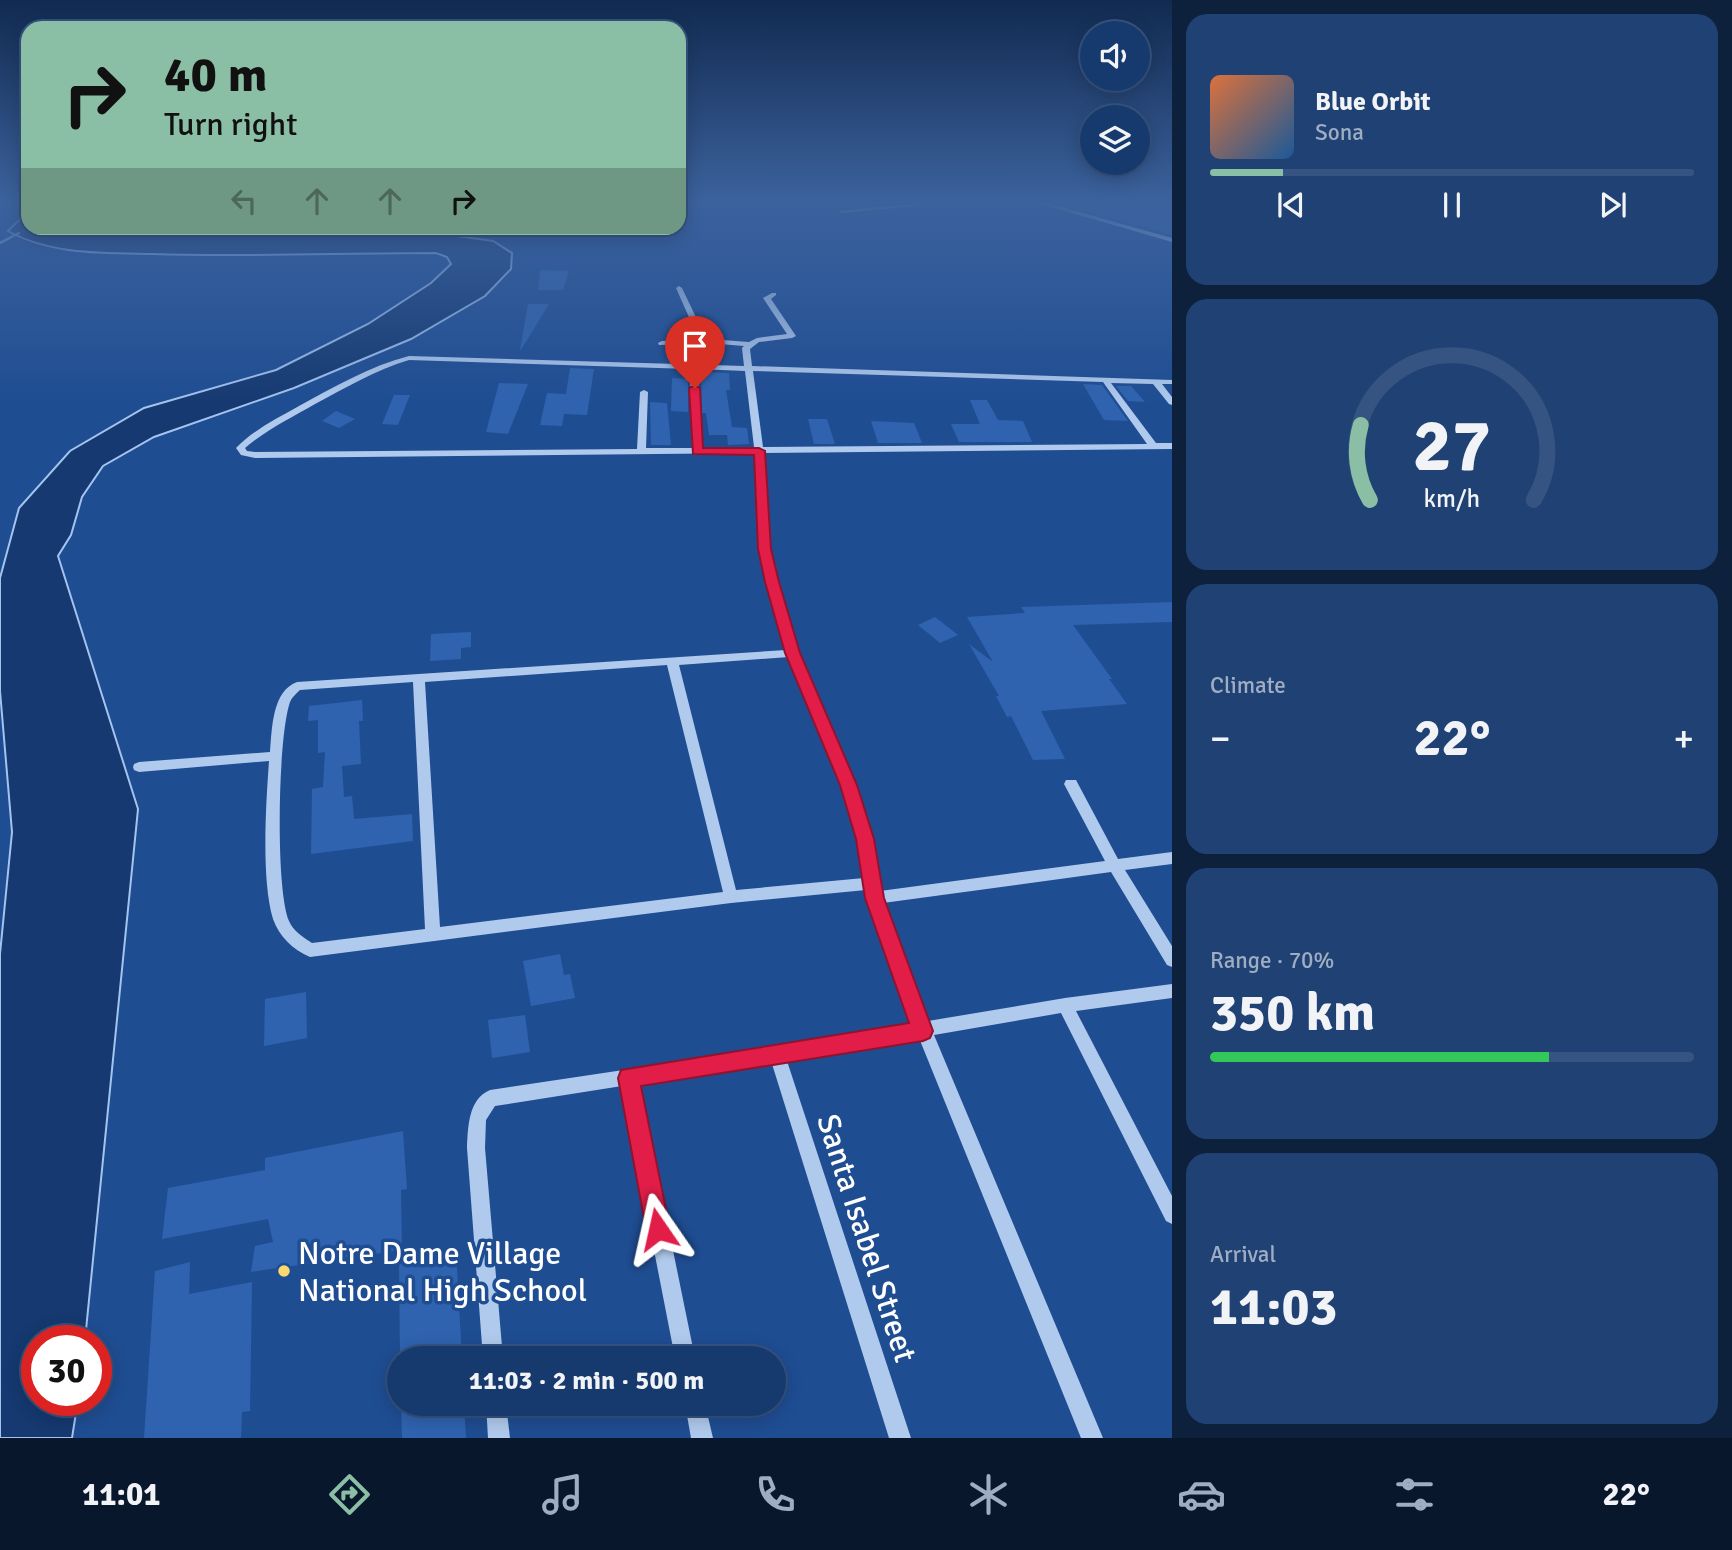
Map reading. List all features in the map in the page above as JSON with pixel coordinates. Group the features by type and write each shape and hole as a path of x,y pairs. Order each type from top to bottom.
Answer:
{"street":[{"path":"679,288 700,333 707,341"},
{"path":"662,343 707,341 748,344 792,336 767,298 774,294"},
{"path":"748,344 748,369 759,451 764,549 793,653 848,785 865,839 872,891 923,1031 1092,1438"},
{"path":"1172,382 433,357 403,359 386,364 305,407 240,448 244,453 255,455 1172,446"},
{"path":"694,367 697,452"},
{"path":"1105,380 1153,446"},
{"path":"1156,382 1172,402"},
{"path":"641,452 644,392"},
{"path":"793,653 297,686 290,691 284,702 276,756 274,881 282,922 293,940 310,950 731,897 872,891 1172,859"},
{"path":"672,661 731,897"},
{"path":"419,679 433,935"},
{"path":"139,767 276,756"},
{"path":"1070,784 1115,866 1172,960"},
{"path":"492,1346 477,1118 483,1105 497,1096 777,1055 1065,1005 1172,991"},
{"path":"1065,1005 1172,1215"},
{"name":"Santa Isabel Street","path":"777,1055 900,1438"},
{"path":"629,1078 683,1346"},
{"path":"497,1416 499,1438"},
{"path":"697,1416 702,1438"}],"shaded area":[{"path":"445,270 510,270 485,296 411,339 294,388 154,437 103,466 82,497 71,535 58,556 138,809 86,1325 21,1325 21,1416 75,1416 72,1438 0,1438 0,954 12,832 0,691 0,578 19,508 70,451 144,408 276,370 368,324 431,283"}],"building":[{"path":"540,270 569,271 563,290 538,290"},
{"path":"528,304 549,304 520,350"},
{"path":"570,368 594,369 587,415 564,414 562,426 540,425 547,393 566,394"},
{"path":"701,372 729,373 730,390 726,390 732,427 747,428 749,444 728,445 727,435 709,435 706,413 702,413"},
{"path":"672,378 688,379 688,412 671,411"},
{"path":"499,383 528,384 508,434 486,432"},
{"path":"1083,384 1102,385 1128,421 1104,420"},
{"path":"1116,386 1131,386 1145,402 1128,401"},
{"path":"394,395 410,395 398,425 382,424"},
{"path":"970,400 987,400 998,420 1023,421 1032,442 959,442 951,424 980,424"},
{"path":"650,402 667,403 671,445 651,445"},
{"path":"336,411 355,419 339,428 322,421"},
{"path":"808,419 827,419 835,444 814,444"},
{"path":"871,421 914,423 922,443 878,443"},
{"path":"1172,602 1172,622 1073,625 1127,704 1041,711 1065,759 1033,760 969,644 993,662 967,617 1025,613 1021,607"},
{"path":"935,617 958,635 940,643 918,625"},
{"path":"471,632 471,647 461,648 461,659 430,661 431,634"},
{"path":"362,700 363,721 359,721 361,764 342,766 344,797 352,796 354,819 412,814 413,841 311,854 312,789 323,787 325,752 318,753 318,720 308,721 309,706"},
{"path":"560,954 564,975 570,974 575,998 531,1006 523,961"},
{"path":"306,992 307,1038 264,1046 265,999"},
{"path":"525,1015 530,1052 492,1058 488,1020"},
{"path":"403,1131 407,1189 401,1190 402,1250 251,1272 255,1246 273,1242 268,1219 162,1239 168,1188 265,1170 265,1158"},
{"path":"456,1251 461,1346 400,1346 399,1260"},
{"path":"190,1262 189,1294 252,1282 250,1411 242,1412 241,1438 144,1438 155,1271"},
{"path":"401,1416 465,1416 466,1438 402,1438"}],"place":[{"name":"Notre Dame Village National High School","path":"284,1271"}],"route":[{"path":"658,1229 629,1078 923,1031 874,898 869,856 848,785 793,653 772,582 764,549 759,451 697,452 695,388"}]}
